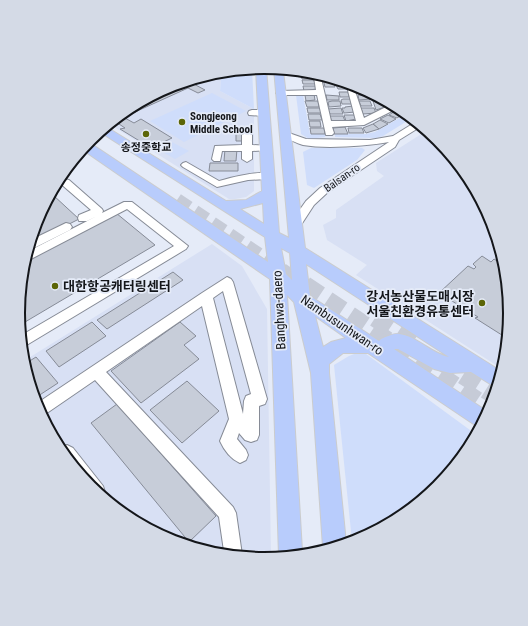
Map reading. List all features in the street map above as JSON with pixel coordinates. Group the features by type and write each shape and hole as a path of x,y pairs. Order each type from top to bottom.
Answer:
{"main road":[{"name":"Banghwa-daero","path":"261,74 258,113 266,148 272,235 278,276 290,550"},
{"name":"Banghwa-daero","path":"278,75 286,135 302,299 320,373 334,541"},
{"path":"107,132 223,206 298,251 494,377"},
{"path":"95,144 181,198 102,137"},
{"name":"Nambusunhwan-ro","path":"90,149 278,276 302,299 479,417"},
{"path":"223,206 246,205 260,200 270,192"},
{"path":"320,373 320,362 328,351 335,348 352,344 381,351 385,349 387,344 399,341 442,365 456,367 474,364"}],"street":[{"path":"317,80 331,143"},
{"path":"351,91 361,123"},
{"path":"280,93 320,92"},
{"path":"327,124 361,123 389,109"},
{"name":"Balsan-ro","path":"286,135 304,142 370,144 396,138 414,127"},
{"path":"247,135 247,159"},
{"path":"232,137 232,148"},
{"name":"Balsan-ro","path":"295,225 310,203 324,190 392,145 396,138"},
{"path":"217,159 218,148 266,148"},
{"path":"186,165 217,184 248,177 268,176"},
{"path":"36,242 98,211 65,182"},
{"path":"27,339 182,246 128,204 32,254"},
{"path":"44,406 206,296 227,282 260,399 251,401 251,435 237,420 206,296"},
{"path":"96,371 227,513 233,550"},
{"path":"237,420 228,441 240,455"}],"shaded area":[{"path":"252,75 254,109 220,91 221,79 207,81 233,76"},
{"name":"Songjeong Middle School","path":"221,79 220,91 254,109 254,191 246,197 229,199 114,127 131,114 158,99 173,92 207,81"},
{"path":"212,93 246,111 184,142 150,121"},
{"path":"296,95 303,95 310,134 325,134 325,137 309,139 301,134"},
{"path":"401,117 407,121 383,136 376,138 335,137 335,134 366,134 375,132"},
{"path":"422,133 444,155 463,180 485,222 495,251 501,282 503,313 501,344 497,366 356,275 367,265 327,240 323,225 336,218 336,210 384,176 377,171 376,163"},
{"path":"168,140 189,151 175,159 154,147"},
{"path":"311,148 362,148 365,150 357,160 314,188 307,185 303,152"},
{"path":"212,244 242,266 267,309 271,552 233,550 202,544 187,539 144,520 106,493 84,471 65,446 57,432 43,404 33,375 30,357"},
{"path":"362,351 472,431 444,471 422,493 397,512 351,535 334,365 349,356"}],"building":[{"path":"302,80 314,80 315,84 303,84"},
{"path":"324,82 334,85 335,87 325,87"},
{"path":"195,84 205,90 198,93 188,88 132,113 173,92"},
{"path":"336,85 347,89 338,89"},
{"path":"303,86 316,86 316,89 304,91"},
{"path":"339,92 348,92 349,97 340,97"},
{"path":"314,94 315,100 306,101 305,95"},
{"path":"326,95 339,96 339,100 327,100"},
{"path":"358,95 370,99 359,100"},
{"path":"350,99 352,104 342,104 341,100"},
{"path":"305,101 318,101 319,107 307,107"},
{"path":"340,101 341,106 329,107 328,102"},
{"path":"359,101 370,101 372,106 361,106"},
{"path":"373,101 385,107 376,110"},
{"path":"353,106 355,112 344,113 342,108"},
{"path":"307,108 320,108 321,113 308,113"},
{"path":"341,108 343,114 330,114 328,109"},
{"path":"361,108 374,108 376,113 363,114"},
{"path":"394,112 400,116 397,118 389,115"},
{"path":"308,114 320,114 322,120 309,120"},
{"path":"344,115 355,115 356,119 346,121"},
{"path":"388,115 396,119 389,123 380,119"},
{"path":"330,116 343,116 345,121 331,120"},
{"name":"송정중학교","path":"125,118 134,123 141,119 172,138 151,148 120,129 125,128 118,124"},
{"path":"380,120 388,124 379,129 373,124"},
{"path":"309,121 320,121 321,127 310,127"},
{"path":"373,124 379,129 366,133 363,128"},
{"path":"246,127 250,127 250,133 246,133 245,141 236,141 236,129 245,129"},
{"path":"345,127 348,134 334,134 333,128"},
{"path":"310,128 324,128 325,134 311,134"},
{"path":"348,128 362,128 364,133 349,133"},
{"path":"225,149 237,149 236,161 224,161"},
{"path":"210,163 238,163 238,171 209,171"},
{"path":"55,197 79,219 36,241 43,222"},
{"name":"대한항공캐터링센터","path":"116,213 155,245 26,322 27,282 32,258"},
{"name":"강서농산물도매시장 서울친환경유통센터","path":"482,256 491,262 494,259 497,261 501,282 503,313 502,335 475,318 478,317 439,293 468,266 474,269 476,267 473,264"},
{"path":"173,272 183,280 107,329 97,320"},
{"path":"92,322 106,336 59,367 46,351"},
{"path":"180,322 196,336 184,345 199,359 141,403 111,371"},
{"path":"36,357 58,383 40,395 30,361"},
{"path":"187,381 219,411 182,443 150,410"},
{"path":"117,404 216,516 191,540 186,539 91,423"}],"tunnel":[{"path":"177,200 306,286"},
{"path":"305,285 484,405"},
{"path":"375,318 418,346"},
{"path":"440,361 489,392"}],"place":[{"name":"Songjeong Middle School","path":"182,122"},
{"name":"송정중학교","path":"146,134"},
{"name":"대한항공캐터링센터","path":"55,286"},
{"name":"강서농산물도매시장 서울친환경유통센터","path":"482,303"}]}
